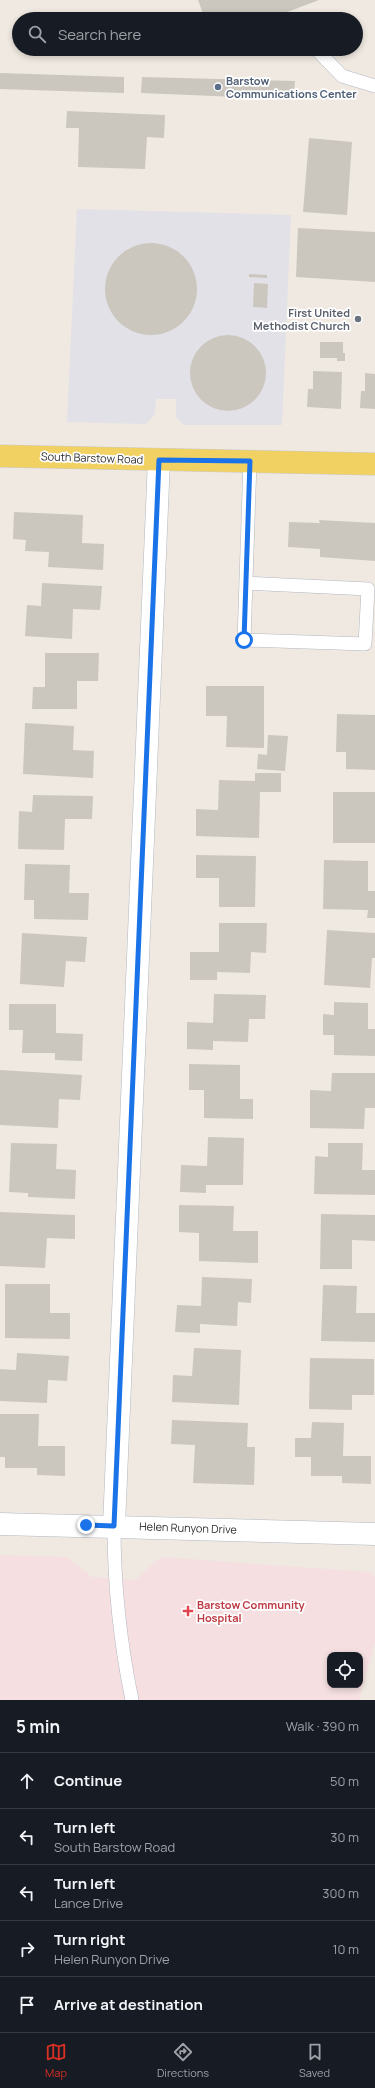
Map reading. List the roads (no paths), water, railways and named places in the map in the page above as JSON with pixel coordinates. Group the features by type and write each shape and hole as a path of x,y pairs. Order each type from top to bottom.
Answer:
{"main road":[{"name":"South Barstow Road","path":"0,456 375,464"}],"street":[{"path":"114,1526 159,460"},
{"name":"Helen Runyon Drive","path":"0,1524 375,1534"}],"lane":[{"path":"323,56 342,76 375,86"},
{"path":"246,583 368,589 365,644 244,640 250,461"},
{"path":"114,1526 114,1578 125,1667 132,1700"}],"place":[{"name":"Barstow Communications Center","path":"218,87"},
{"name":"First United Methodist Church","path":"358,319"},
{"name":"Barstow Community Hospital","path":"188,1611"}]}
